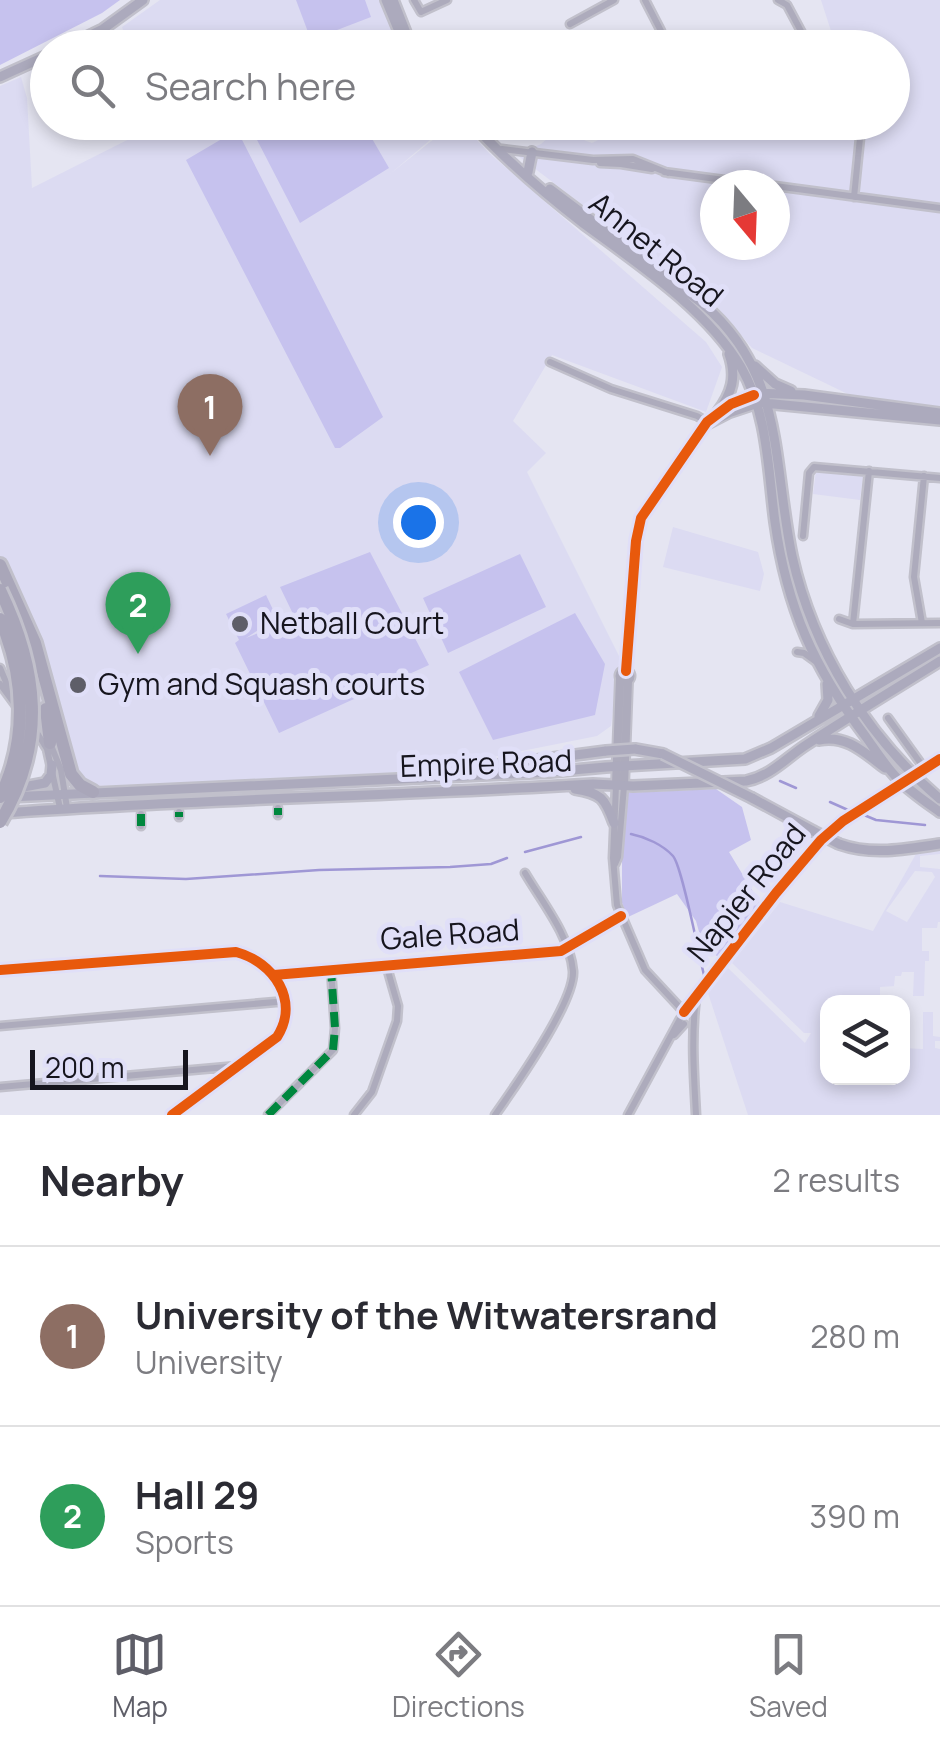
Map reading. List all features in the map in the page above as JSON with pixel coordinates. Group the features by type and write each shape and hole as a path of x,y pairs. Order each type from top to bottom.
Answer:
{"highway":[{"path":"0,566 31,633 71,774 93,792"},
{"path":"0,590 26,652 33,710 25,764 0,822"},
{"path":"0,619 15,664 21,715 16,752 2,794"},
{"path":"44,681 50,743"}],"main road":[{"path":"101,30 143,0"},
{"path":"390,0 402,30"},
{"path":"0,77 30,63"},
{"path":"489,140 501,151"},
{"path":"492,140 501,151"},
{"name":"Annet Road","path":"501,151 549,192"},
{"name":"Annet Road","path":"501,151 584,219 712,312 747,356 761,398"},
{"path":"528,172 531,153"},
{"name":"Annet Road","path":"584,219 686,304 724,342 761,398"},
{"path":"718,412 730,394 734,377 724,342"},
{"path":"747,356 776,384 804,395 940,417"},
{"path":"761,398 804,395"},
{"path":"761,398 940,417"},
{"path":"761,398 779,550 791,598 816,662 842,706 895,776 940,812"},
{"path":"761,398 774,430 798,580 822,644 836,674 888,748 940,800"},
{"name":"Empire Road","path":"2,794 429,778 748,758 940,648"},
{"name":"Empire Road","path":"0,814 64,808 754,780 940,662"},
{"path":"814,722 828,700 827,682"},
{"path":"810,742 828,738 846,741 895,776"},
{"path":"429,778 451,771 635,749 663,754 839,844 879,852 940,844"},
{"path":"2,794 46,784 52,766"},
{"path":"559,786 596,794 607,805 614,823"}],"street":[{"path":"414,0 422,12 447,0"},
{"path":"570,24 614,0"},
{"path":"646,0 661,30"},
{"path":"778,0 787,3 801,30"},
{"path":"854,197 860,140"},
{"path":"501,151 638,160 668,172"},
{"path":"531,153 700,176"},
{"path":"790,188 940,208"},
{"path":"550,362 611,388 698,416 707,424"},
{"path":"614,865 618,857 625,677 638,528 657,492 718,412 761,398"},
{"path":"707,424 761,398"},
{"path":"803,536 814,466 940,478"},
{"path":"853,624 869,471"},
{"path":"922,623 914,577 924,476"},
{"path":"839,618 853,624 940,623"},
{"path":"797,652 816,662"},
{"path":"0,668 8,688 50,743 61,770 57,794"},
{"path":"0,684 42,738 64,808"},
{"path":"888,718 924,768"},
{"name":"Napier Road","path":"628,1115 696,997 809,852 844,821 940,759"},
{"path":"620,785 612,858 616,899 645,970 686,1018 692,1042 696,1115"},
{"path":"140,814 141,826"},
{"path":"495,1115 536,1055 568,993 573,975 567,948 524,873"},
{"name":"Gale Road","path":"274,975 547,952 567,948 621,916"},
{"path":"0,970 236,952 274,975 287,1002 284,1025 277,1037 172,1115"},
{"path":"354,1115 372,1092 397,1021 398,1006 386,964"},
{"path":"268,1115 333,1050 335,1017 330,970"},
{"path":"0,1026 287,1002"},
{"path":"0,1086 240,1066"}],"shaded area":[{"path":"0,0 120,0 69,30 30,30 30,50 0,65"},
{"path":"160,0 383,0 395,30 123,30"},
{"path":"296,0 365,0 371,17 337,30 307,30"},
{"path":"821,0 940,0 940,407 852,396 752,348 717,307 517,155 546,140 910,140 910,30 831,30"},
{"path":"21,77 27,98 32,188 127,140 430,140 390,174 433,140 477,140 706,342 722,367 706,412 552,355 513,421 546,453 527,472 620,658 611,726 597,736 374,775 95,786 81,777 34,623 0,564 0,86"},
{"path":"220,140 242,140 383,417 340,448 335,448 186,160"},
{"path":"257,140 373,140 389,168 300,223"},
{"path":"816,471 863,476 860,500 813,494"},
{"path":"673,527 758,552 764,574 760,591 663,567"},
{"path":"370,552 429,665 279,733 235,643 239,640 226,614 266,595 277,618 246,638 295,618 280,587"},
{"path":"520,554 546,607 448,653 423,598"},
{"path":"575,613 605,664 595,715 493,740 459,672"},
{"path":"716,789 742,807 751,840 729,852 761,905 721,959 703,946 696,921 677,894 628,917 622,903 622,793"},
{"path":"940,850 940,854 920,856 920,867 940,869 940,922 937,928 922,928 922,951 929,951 924,996 913,996 914,972 895,976 894,986 880,987 880,995 820,995 820,1085 910,1085 910,1048 923,1049 923,1012 933,1012 933,1036 940,1037 935,1048 940,1049 940,1115 748,1115 708,993 728,968 805,1043 811,1033 804,1033 732,963 780,902 873,931 917,852","holes":["915,871 932,872 935,877 907,922 886,911"]}],"waterway":[{"path":"780,781 796,788"},
{"path":"830,802 848,810"},
{"path":"864,815 925,825"},
{"path":"631,834 664,848 677,863 704,975"},
{"path":"525,852 581,837"},
{"path":"100,876 186,879 450,867 491,864 507,858"}],"marked path":[{"path":"278,808 278,815"},
{"path":"179,812 179,817"},
{"path":"141,814 141,826"},
{"path":"268,1115 333,1050 331,969"}],"cycle path":[{"path":"626,671 641,518 707,422 731,404 754,395"},
{"path":"684,1012 821,840 843,821 940,759"},
{"path":"274,975 561,951 621,916"},
{"path":"0,970 236,952 262,964 284,997 286,1010 277,1037 172,1115"}],"place":[{"name":"University of the Witwatersrand","path":"210,456"},
{"name":"Netball Court","path":"240,624"},
{"name":"Hall 29","path":"138,654"},
{"name":"Gym and Squash courts","path":"78,685"}]}
